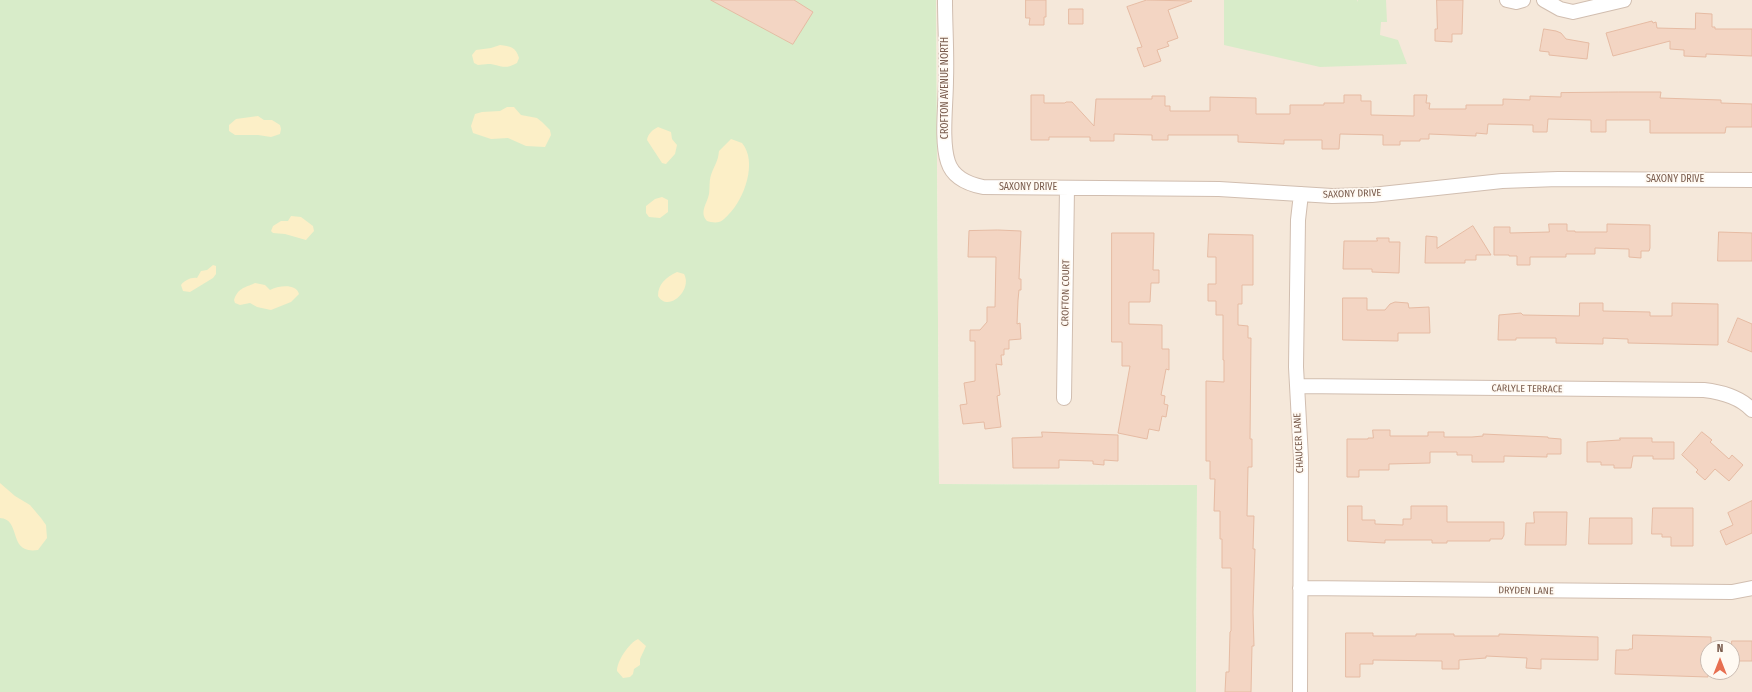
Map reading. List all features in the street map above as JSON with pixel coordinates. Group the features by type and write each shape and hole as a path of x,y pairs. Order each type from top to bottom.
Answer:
{"street":[{"name":"CROFTON AVENUE NORTH","path":"945,0 945,146 948,163 955,173"},
{"path":"1507,0 1516,2 1523,0"},
{"path":"1544,0 1560,9 1573,12 1624,0"},
{"name":"SAXONY DRIVE","path":"955,173 969,184 983,187 1219,189 1332,196 1372,195 1502,181 1558,179 1752,180"},
{"name":"CROFTON COURT","path":"1064,398 1067,188"},
{"name":"CHAUCER LANE","path":"1300,692 1301,458 1296,386 1298,220 1301,194"},
{"name":"CARLYLE TERRACE","path":"1296,386 1704,390 1729,396 1740,401 1752,410"},
{"name":"DRYDEN LANE","path":"1300,588 1732,592 1752,588"}],"shaded area":[{"path":"936,0 1752,0 1752,692 1196,692 1197,485 939,484"}],"green space":[{"path":"0,0 936,0 939,484 1197,485 1196,692 0,692"},
{"path":"1224,0 1357,0 1357,2 1358,0 1386,0 1387,22 1381,22 1380,35 1398,40 1407,64 1320,67 1224,45"}],"sand":[{"path":"500,45 510,47 516,51 519,58 517,63 505,67 492,64 478,65 474,63 472,55 476,50"},
{"path":"507,107 514,107 521,115 537,118 550,130 551,135 545,147 526,146 508,138 491,139 473,133 471,126 475,114 500,111"},
{"path":"258,116 264,120 272,120 280,125 280,134 271,137 258,135 235,135 229,131 229,125 236,119"},
{"path":"658,127 671,132 672,139 677,145 675,154 666,164 662,163 647,140 651,132"},
{"path":"731,139 742,143 747,151 749,170 747,180 740,199 729,214 720,221 707,221 704,214 704,208 709,194 711,175 717,161 719,151"},
{"path":"662,197 668,200 668,212 660,218 649,217 646,213 646,206 655,199"},
{"path":"291,216 301,217 313,226 314,231 306,240 285,234 273,233 271,231 273,226 281,221 288,221"},
{"path":"213,265 216,266 216,274 213,278 190,292 183,291 181,285 184,282 197,278 201,271 207,270"},
{"path":"677,272 684,274 686,280 685,287 673,301 662,301 658,296 661,284 669,276"},
{"path":"255,283 265,285 270,290 277,287 291,287 294,288 299,294 291,302 271,310 257,307 250,303 240,305 235,303 234,300 237,293 245,287"},
{"path":"0,483 15,496 30,505 46,525 47,538 38,550 28,550 22,547 18,542 11,524 7,520 0,518"},
{"path":"638,639 646,646 640,659 640,665 634,669 633,674 630,677 623,678 617,671 619,662 627,648"}],"building":[{"path":"711,0 794,0 813,12 793,44"},
{"path":"1026,0 1046,0 1046,17 1044,17 1044,25 1029,25 1030,18 1026,18"},
{"path":"1147,0 1192,1 1168,10 1178,38 1167,42 1169,46 1157,50 1161,61 1144,67 1137,48 1142,47 1127,7"},
{"path":"1437,0 1463,0 1462,34 1452,34 1452,42 1435,41 1435,29 1437,29"},
{"path":"1069,9 1083,9 1083,24 1069,24"},
{"path":"1696,13 1712,14 1712,27 1715,27 1715,29 1752,29 1752,56 1706,54 1706,57 1684,56 1684,50 1670,49 1670,41 1613,56 1606,33 1652,21 1653,23 1656,22 1657,28 1695,29"},
{"path":"1544,29 1561,33 1566,39 1589,43 1587,59 1549,55 1549,52 1540,51"},
{"path":"1661,92 1660,98 1721,100 1721,103 1752,104 1752,127 1726,127 1725,133 1650,133 1650,120 1606,120 1606,132 1591,132 1591,120 1548,119 1547,132 1533,132 1533,125 1488,124 1487,134 1476,133 1476,136 1429,134 1429,139 1420,139 1420,141 1400,141 1400,145 1383,145 1383,135 1340,134 1339,149 1322,149 1322,140 1284,140 1284,144 1238,142 1238,135 1168,135 1168,140 1152,140 1152,135 1114,134 1114,141 1090,141 1090,137 1049,137 1049,140 1031,140 1031,95 1044,95 1044,103 1072,102 1094,126 1096,99 1152,99 1152,96 1165,96 1165,106 1170,106 1170,111 1210,111 1210,97 1256,98 1256,114 1290,114 1290,105 1324,105 1324,103 1344,103 1344,95 1361,95 1361,101 1371,101 1371,115 1414,116 1414,95 1427,95 1426,103 1430,103 1429,109 1466,109 1466,105 1503,105 1503,99 1530,100 1530,96 1561,97 1561,93"},
{"path":"1549,224 1567,224 1567,231 1575,232 1607,232 1607,224 1650,225 1650,248 1649,251 1641,251 1641,258 1629,257 1629,249 1595,248 1595,254 1566,254 1566,257 1530,257 1530,265 1517,265 1517,256 1494,255 1494,227 1510,227 1510,233 1549,232"},
{"path":"1473,226 1491,255 1476,255 1476,260 1465,260 1465,263 1425,263 1426,236 1437,237 1437,248"},
{"path":"969,231 1021,231 1019,279 1021,279 1021,290 1019,290 1017,324 1020,323 1021,339 1009,340 1009,349 1004,349 1004,355 1001,355 1002,365 996,364 1000,395 997,396 1001,427 985,429 984,422 963,424 960,405 967,404 964,383 975,381 975,341 970,341 970,330 980,330 987,322 987,307 995,307 996,257 968,257"},
{"path":"1719,232 1752,233 1752,261 1718,261"},
{"path":"1112,233 1154,233 1153,270 1159,270 1159,283 1151,283 1150,302 1129,302 1129,324 1162,325 1162,349 1169,349 1169,370 1166,369 1161,395 1165,396 1164,404 1168,405 1166,417 1162,416 1159,431 1149,429 1147,439 1118,433 1130,366 1122,366 1122,342 1112,342"},
{"path":"1209,234 1253,235 1253,285 1242,285 1242,304 1238,304 1238,325 1248,326 1248,338 1251,338 1250,439 1252,439 1252,467 1248,467 1247,516 1254,516 1253,549 1255,549 1253,612 1254,646 1252,646 1251,692 1225,692 1226,672 1229,672 1231,631 1231,568 1222,568 1220,511 1214,511 1215,479 1210,479 1210,461 1206,461 1206,381 1224,382 1223,315 1216,315 1216,301 1208,301 1208,284 1216,284 1216,257 1208,257"},
{"path":"1377,238 1389,238 1389,242 1400,242 1399,273 1372,272 1372,269 1343,269 1344,241 1377,241"},
{"path":"1343,298 1367,298 1367,310 1385,310 1390,304 1395,302 1408,303 1409,308 1429,307 1430,333 1398,333 1398,341 1343,340"},
{"path":"1580,303 1603,303 1603,311 1650,312 1650,316 1672,316 1672,303 1718,304 1718,345 1628,343 1628,339 1603,338 1603,344 1556,343 1556,338 1516,338 1516,340 1498,340 1499,315 1521,313 1523,315 1579,316"},
{"path":"1738,318 1752,324 1752,352 1728,342"},
{"path":"1373,430 1390,430 1390,436 1428,436 1428,432 1444,432 1444,437 1472,437 1483,436 1483,434 1548,437 1561,439 1561,454 1547,454 1547,457 1504,456 1504,462 1472,462 1472,455 1457,455 1457,452 1430,452 1430,463 1389,464 1389,470 1359,470 1359,477 1347,477 1347,439 1373,438"},
{"path":"1042,432 1118,435 1118,461 1104,460 1104,465 1093,464 1093,461 1059,460 1059,468 1013,468 1012,438 1042,437"},
{"path":"1702,432 1712,440 1710,442 1729,459 1732,455 1743,465 1729,481 1715,469 1705,480 1696,472 1698,470 1682,455"},
{"path":"1620,438 1652,438 1652,442 1674,442 1674,459 1653,459 1653,456 1633,456 1631,468 1614,468 1614,465 1601,465 1601,462 1587,462 1587,442 1620,440"},
{"path":"1752,501 1752,533 1726,545 1720,531 1733,525 1728,513"},
{"path":"1348,506 1362,506 1362,520 1375,520 1375,524 1403,525 1403,519 1411,519 1411,506 1447,506 1447,522 1504,522 1504,535 1502,539 1490,539 1490,541 1447,541 1447,543 1432,543 1432,540 1385,540 1385,543 1348,541"},
{"path":"1653,508 1693,508 1693,546 1671,546 1671,537 1662,537 1662,534 1652,534"},
{"path":"1534,512 1567,512 1566,545 1525,545 1526,523 1534,523"},
{"path":"1590,518 1632,518 1632,544 1589,544"},
{"path":"1346,633 1373,633 1373,636 1454,634 1454,636 1499,636 1499,634 1598,637 1598,660 1541,659 1541,669 1526,668 1527,658 1486,656 1486,658 1459,660 1459,669 1442,669 1442,661 1373,660 1373,664 1360,664 1360,677 1346,677"},
{"path":"1633,635 1711,637 1711,640 1700,640 1700,677 1615,674 1616,650 1632,649"},
{"path":"1740,641 1752,641 1752,661 1740,661"}]}
